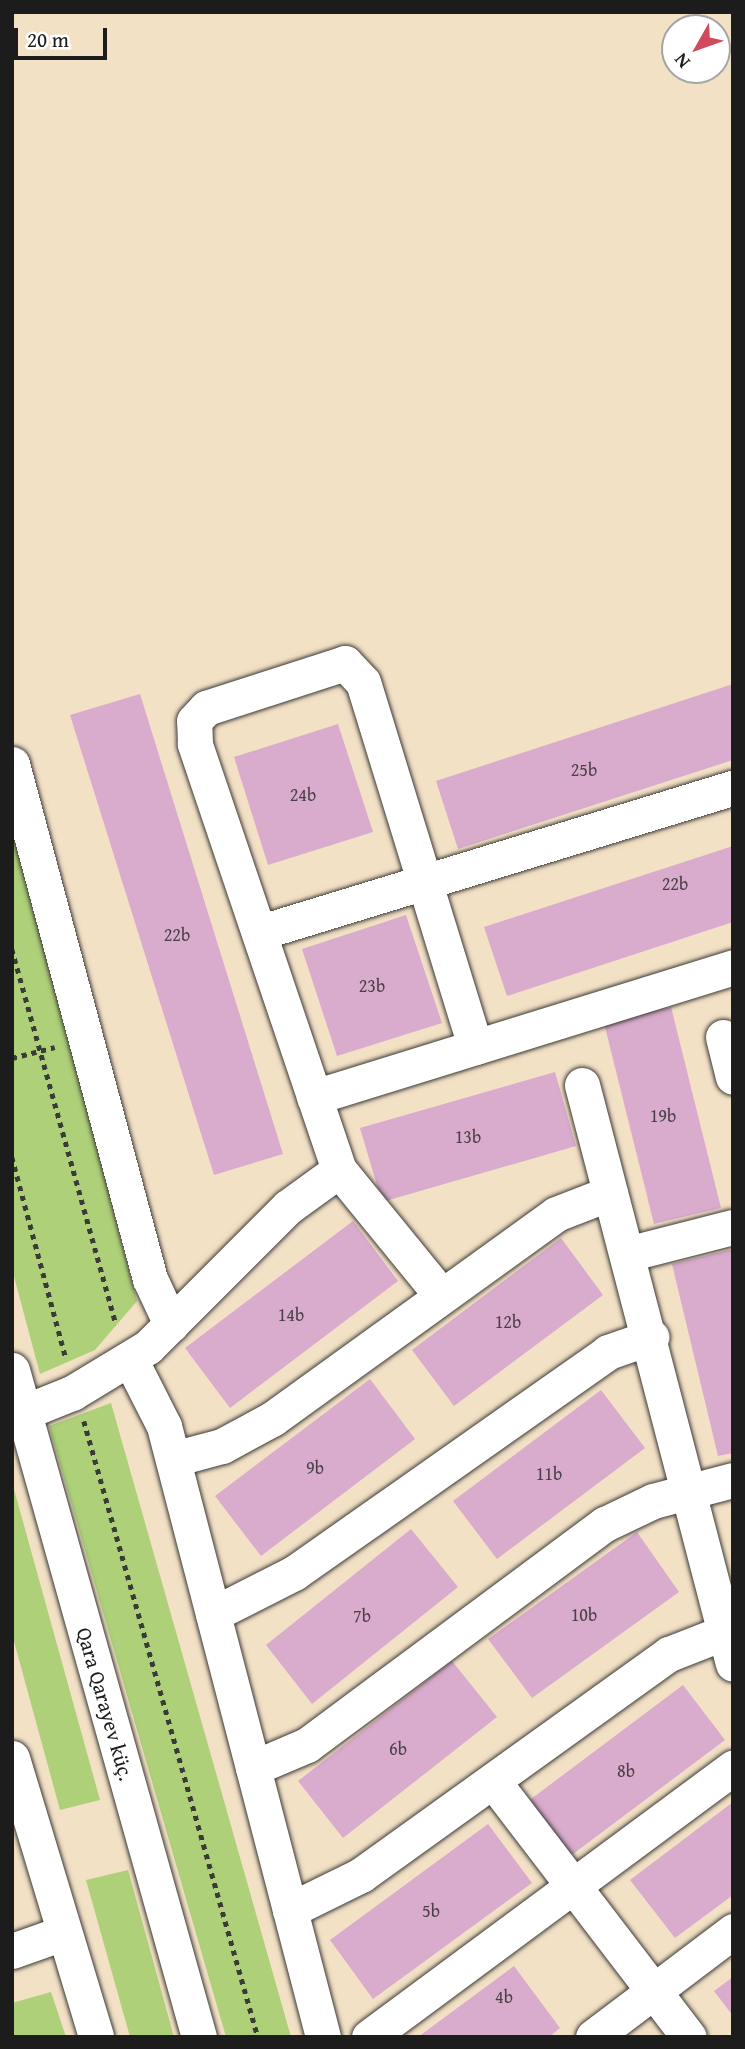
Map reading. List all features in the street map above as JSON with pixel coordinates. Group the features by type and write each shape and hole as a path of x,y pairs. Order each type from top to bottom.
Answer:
{"street":[{"path":"441,1294 339,1170 261,932 195,744 194,721 206,708 316,670 345,663 363,682 475,1047"},
{"path":"12,764 150,1279 171,1324"},
{"path":"261,932 733,788"},
{"path":"314,1097 733,967"},
{"path":"723,1037 733,1077"},
{"path":"290,1910 361,1875 669,1654 729,1648 651,1337 582,1085"},
{"path":"18,1414 130,1359 171,1324 288,1208 339,1170"},
{"path":"173,1459 222,1446 271,1419 441,1294 556,1214 610,1193"},
{"path":"627,1254 733,1227"},
{"path":"213,1614 294,1573 607,1352 651,1337"},
{"path":"130,1359 173,1459 323,2037"},
{"name":"Qara Qarayev küç.","path":"12,1370 18,1414 200,2037"},
{"path":"253,1768 307,1745 605,1524 689,1491 733,1480"},
{"path":"12,1758 96,2037"},
{"path":"369,2037 733,1768"},
{"path":"493,1780 689,2037"},
{"path":"593,2037 733,1931"},
{"path":"12,1951 63,1933"}],"path":[{"path":"12,949 116,1325"},
{"path":"12,1058 60,1046"},
{"path":"12,1157 68,1362"},
{"path":"82,1414 258,2037"}],"green space":[{"path":"12,821 137,1301 95,1350 40,1374 12,1269"},
{"path":"111,1403 291,2037 226,2037 49,1426"},
{"path":"12,1482 100,1800 60,1810 12,1634"},
{"path":"128,1870 174,2037 130,2037 86,1880"},
{"path":"51,1992 66,2037 12,2037 12,2003"}],"building":[{"path":"733,684 733,760 458,849 436,781"},
{"path":"140,694 283,1154 214,1175 70,715"},
{"path":"338,724 373,832 268,865 234,757"},
{"path":"733,846 733,922 507,996 484,927"},
{"path":"406,915 442,1023 337,1056 302,949"},
{"path":"671,1007 721,1208 654,1224 604,1023"},
{"path":"555,1072 576,1146 382,1202 360,1128"},
{"path":"353,1221 398,1281 230,1408 185,1348"},
{"path":"561,1238 603,1295 454,1406 412,1350"},
{"path":"733,1249 733,1453 718,1456 672,1264"},
{"path":"370,1379 415,1439 261,1556 215,1496"},
{"path":"601,1390 645,1448 497,1559 453,1501"},
{"path":"411,1529 458,1587 312,1704 266,1645"},
{"path":"637,1532 679,1592 532,1698 488,1639"},
{"path":"452,1661 497,1717 343,1838 298,1781"},
{"path":"683,1685 725,1740 569,1857 527,1802"},
{"path":"733,1802 733,1895 675,1938 630,1880"},
{"path":"488,1824 532,1883 373,1999 330,1940"},
{"path":"514,1966 560,2028 549,2037 418,2037"},
{"path":"733,1977 733,2016 714,1991"}]}
